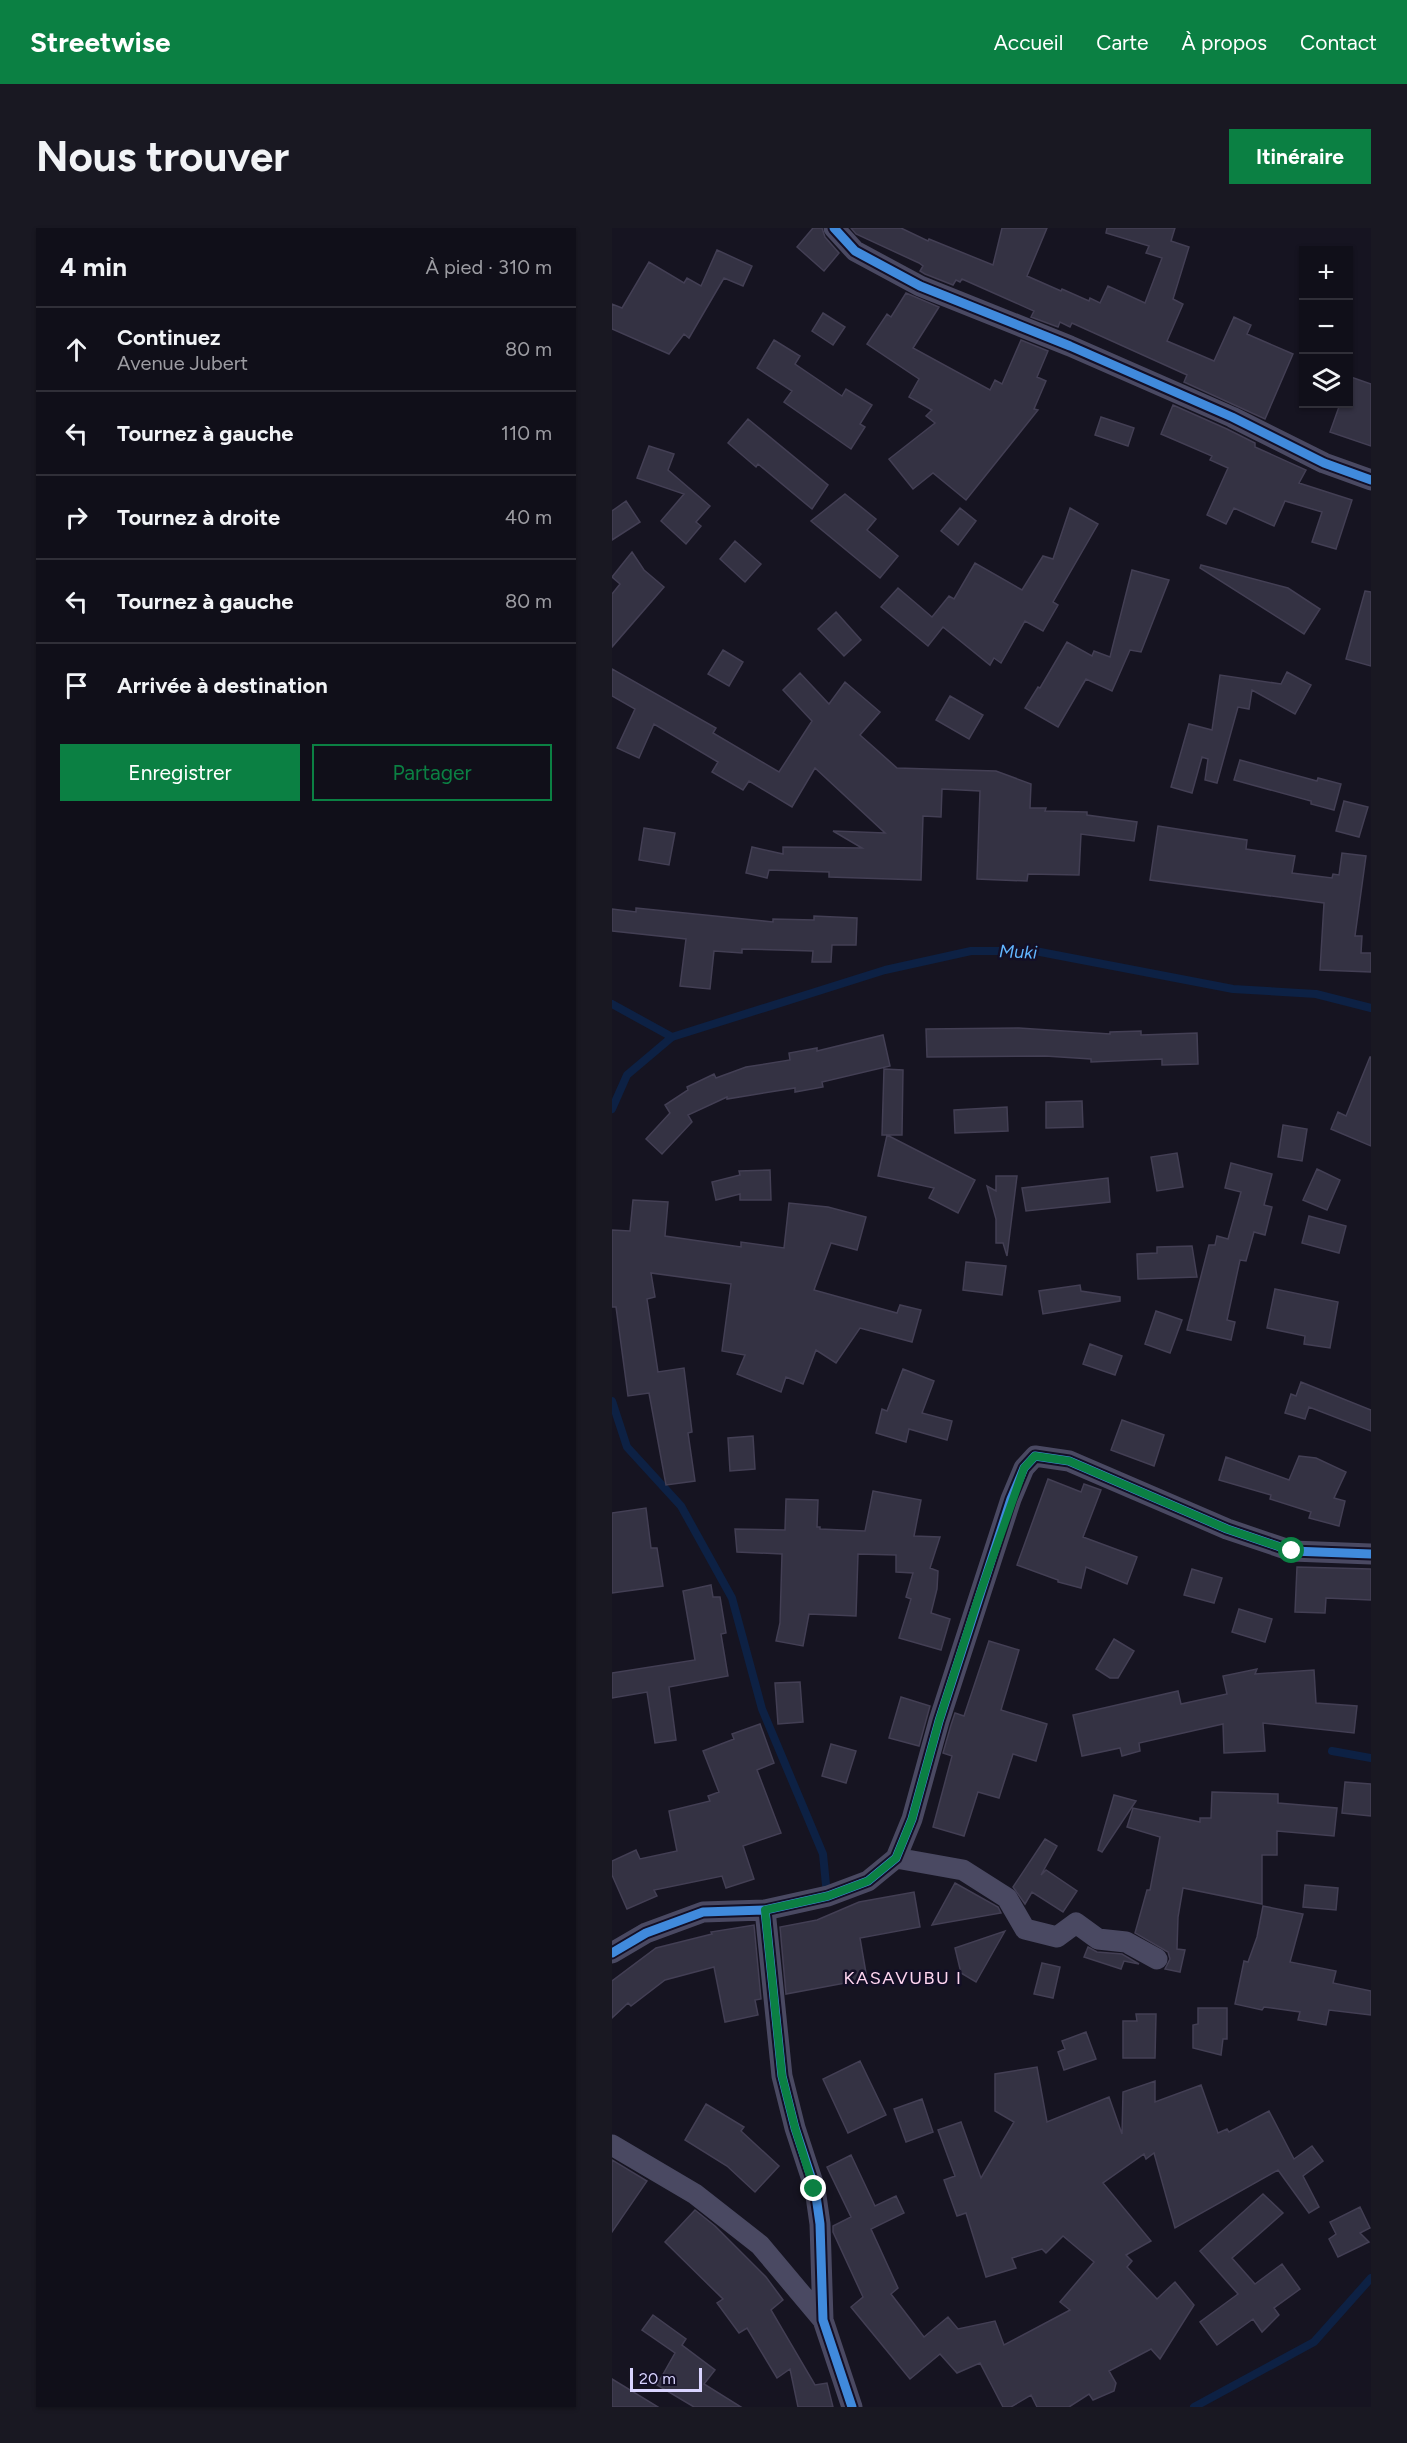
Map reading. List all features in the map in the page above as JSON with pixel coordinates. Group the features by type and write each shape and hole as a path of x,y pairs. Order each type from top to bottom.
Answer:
{"street":[{"path":"834,228 855,251 920,286 1070,346 1232,417 1324,463 1371,480"},
{"path":"612,1953 646,1933 703,1912 765,1910 828,1896 868,1881 896,1858 912,1819 939,1721 1011,1499 1024,1468 1035,1456 1069,1461 1227,1529 1292,1551 1371,1554"},
{"path":"896,1858 963,1870 1007,1898 1025,1929 1057,1937 1076,1923 1098,1939 1126,1942 1157,1959"},
{"path":"765,1910 782,2076 814,2189 820,2224 823,2320 852,2407"},
{"path":"612,2145 696,2194 760,2245 823,2320"}],"building":[{"path":"813,228 822,228 825,237 839,253 824,271 797,247"},
{"path":"851,228 901,228 928,241 929,239 993,265 1002,228 1047,228 1027,276 1089,301 1090,298 1100,303 1108,286 1145,303 1162,258 1146,253 1149,246 1106,233 1107,228 1175,228 1171,241 1189,247 1173,299 1183,304 1167,341 1214,361 1234,317 1251,325 1247,334 1293,354 1265,419 1184,382 1187,375 1072,323 1070,327 1060,322 1058,327 1031,317 1034,311 962,279 960,282 956,280 953,285 925,274 920,271 923,266 919,263 856,234"},
{"path":"717,250 752,266 743,286 724,278 689,338 684,334 669,354 612,329 612,304 622,308 649,262 684,283 687,278 701,286"},
{"path":"906,293 939,307 913,348 990,390 995,380 1002,384 1021,340 1048,351 1037,377 1046,381 1034,409 1038,410 966,500 933,473 913,489 889,459 935,423 926,416 932,410 909,397 919,379 867,344 887,314 891,317"},
{"path":"823,313 845,327 833,345 812,331"},
{"path":"774,340 800,356 795,364 842,396 846,389 872,405 860,424 865,427 851,449 784,402 792,391 757,368"},
{"path":"1353,378 1371,384 1371,446 1330,432 1339,408 1353,408"},
{"path":"1173,405 1227,429 1255,443 1255,447 1306,470 1299,483 1352,500 1336,549 1312,542 1322,512 1285,501 1274,526 1234,508 1226,524 1207,515 1228,468 1210,460 1212,456 1161,434"},
{"path":"1101,417 1134,428 1128,446 1095,435"},
{"path":"748,419 828,485 812,509 758,464 756,467 728,443"},
{"path":"649,446 674,454 668,470 710,506 696,522 701,526 686,544 661,521 684,494 637,478"},
{"path":"845,494 876,519 867,530 898,556 880,578 811,521"},
{"path":"626,501 640,522 612,540 612,511"},
{"path":"960,508 976,521 958,545 941,531"},
{"path":"1070,508 1098,524 1053,602 1058,605 1043,631 1025,621 1001,663 994,658 990,665 943,627 928,646 881,607 898,588 932,617 949,596 954,599 975,563 1022,590 1043,556 1053,559"},
{"path":"735,541 761,564 745,582 720,559"},
{"path":"632,552 644,570 664,587 612,647 612,594 620,584 612,577"},
{"path":"1201,565 1288,588 1320,609 1304,634 1200,568"},
{"path":"1132,570 1169,580 1141,652 1130,650 1112,691 1086,679 1058,727 1025,708 1038,687 1040,688 1067,642 1092,656 1094,651 1110,657"},
{"path":"1365,591 1371,592 1371,666 1346,659"},
{"path":"836,612 861,640 844,656 818,629"},
{"path":"723,650 743,662 729,686 708,674"},
{"path":"612,669 716,728 713,733 779,772 812,721 783,690 800,673 829,704 845,682 880,712 860,735 897,768 996,771 1031,784 1030,808 1046,808 1045,811 1087,812 1087,815 1137,822 1134,841 1081,834 1079,875 1028,874 1027,881 977,879 980,791 942,789 941,817 923,816 921,880 829,877 829,872 769,870 767,878 746,873 752,847 783,854 783,847 862,848 833,831 885,833 815,768 792,807 749,781 743,790 712,772 718,762 654,724 639,758 617,748 635,709 612,696"},
{"path":"1287,672 1311,685 1295,714 1252,690 1249,709 1238,707 1217,783 1205,780 1208,759 1202,757 1192,793 1171,787 1189,724 1212,730 1220,675 1281,684"},
{"path":"950,696 983,715 969,739 936,720"},
{"path":"1240,760 1317,781 1318,778 1341,784 1334,810 1311,804 1311,801 1234,780"},
{"path":"1344,801 1368,807 1359,837 1336,831"},
{"path":"1158,826 1247,840 1246,849 1295,856 1292,873 1332,878 1333,874 1339,875 1342,853 1366,856 1355,936 1362,936 1361,953 1371,953 1371,972 1320,970 1324,903 1150,880"},
{"path":"644,828 675,833 669,865 639,860"},
{"path":"636,908 773,922 773,919 814,920 814,916 857,918 856,945 832,945 831,962 812,962 813,951 742,949 742,953 714,951 710,989 680,986 686,939 612,931 612,909 636,912"},
{"path":"1019,1028 1110,1034 1110,1032 1141,1031 1141,1035 1197,1033 1198,1064 1162,1065 1162,1059 1091,1062 1091,1059 1045,1056 927,1057 926,1029"},
{"path":"883,1035 890,1066 822,1082 823,1087 795,1092 795,1088 727,1099 727,1097 688,1115 692,1122 662,1154 646,1139 670,1113 665,1105 688,1090 687,1087 714,1074 716,1078 746,1067 790,1060 789,1053 817,1048 817,1051"},
{"path":"1370,1057 1371,1146 1331,1129 1338,1112 1346,1116"},
{"path":"884,1069 903,1070 902,1135 882,1135"},
{"path":"1082,1101 1083,1127 1046,1128 1046,1102"},
{"path":"1007,1107 1008,1131 955,1133 954,1110"},
{"path":"1283,1125 1307,1129 1302,1161 1278,1157"},
{"path":"887,1135 975,1180 958,1213 929,1198 934,1188 878,1176"},
{"path":"1177,1153 1183,1187 1157,1191 1151,1157"},
{"path":"1231,1163 1272,1174 1264,1205 1272,1207 1265,1235 1254,1232 1246,1261 1240,1260 1227,1320 1235,1322 1231,1340 1187,1330 1209,1245 1215,1245 1217,1236 1228,1239 1241,1192 1225,1188"},
{"path":"1317,1169 1340,1180 1327,1210 1303,1200"},
{"path":"770,1170 771,1200 740,1200 740,1194 716,1200 712,1182 740,1175 739,1171"},
{"path":"996,1176 1017,1176 1007,1256 1003,1243 996,1243 996,1219 987,1186 996,1191"},
{"path":"1108,1178 1110,1202 1026,1211 1022,1188"},
{"path":"633,1200 668,1202 665,1236 741,1247 741,1242 784,1248 789,1203 828,1207 866,1217 857,1250 831,1243 814,1290 897,1313 900,1305 921,1310 912,1342 860,1328 836,1363 816,1350 803,1384 786,1377 781,1392 737,1374 745,1355 722,1351 731,1284 651,1273 655,1297 647,1299 658,1372 684,1368 692,1432 688,1433 695,1481 666,1485 649,1393 628,1396 616,1307 612,1307 612,1230 630,1231"},
{"path":"1309,1216 1346,1226 1339,1253 1302,1243"},
{"path":"1192,1246 1197,1277 1138,1279 1137,1254 1157,1253 1157,1247"},
{"path":"966,1262 1006,1266 1002,1295 963,1290"},
{"path":"1080,1285 1081,1291 1120,1297 1120,1301 1043,1314 1039,1291"},
{"path":"1275,1289 1338,1302 1330,1348 1304,1344 1305,1336 1267,1328"},
{"path":"1156,1311 1182,1320 1170,1353 1145,1344"},
{"path":"1090,1344 1122,1356 1115,1375 1083,1364"},
{"path":"903,1369 934,1381 922,1413 952,1421 947,1440 909,1429 906,1442 876,1433 882,1409 887,1411"},
{"path":"1301,1382 1371,1410 1371,1431 1309,1407 1305,1419 1285,1413 1291,1394 1296,1396"},
{"path":"1122,1420 1164,1435 1154,1466 1111,1450"},
{"path":"753,1436 755,1469 730,1471 728,1438"},
{"path":"1299,1456 1316,1458 1346,1472 1334,1498 1345,1501 1339,1526 1309,1518 1311,1512 1270,1499 1271,1495 1219,1480 1226,1457 1289,1480"},
{"path":"1048,1479 1081,1492 1084,1484 1101,1490 1083,1537 1137,1557 1127,1584 1086,1567 1081,1588 1058,1582 1058,1580 1017,1565"},
{"path":"873,1491 921,1500 914,1536 940,1537 930,1568 938,1571 937,1589 931,1613 950,1619 941,1650 899,1638 911,1599 906,1597 913,1573 896,1572 896,1555 858,1554 856,1616 809,1614 803,1646 776,1641 780,1623 782,1554 737,1552 735,1529 785,1530 786,1499 818,1500 817,1527 820,1529 865,1531"},
{"path":"646,1508 651,1548 657,1548 663,1586 612,1593 612,1513"},
{"path":"1297,1567 1371,1569 1371,1600 1326,1598 1325,1613 1295,1612"},
{"path":"1192,1569 1222,1578 1214,1603 1184,1595"},
{"path":"711,1585 713,1597 720,1597 726,1633 721,1634 728,1676 669,1687 676,1740 655,1743 647,1692 612,1698 612,1673 695,1660 683,1591"},
{"path":"1239,1609 1272,1619 1265,1642 1232,1632"},
{"path":"1114,1639 1134,1651 1118,1678 1110,1678 1096,1669"},
{"path":"989,1641 1019,1650 1001,1710 1047,1724 1036,1761 1013,1754 999,1798 978,1792 964,1836 933,1827 952,1756 943,1753 951,1725 955,1713 964,1716"},
{"path":"1257,1669 1255,1674 1314,1670 1316,1703 1357,1706 1354,1733 1263,1723 1265,1751 1224,1753 1223,1724 1139,1743 1140,1751 1122,1756 1120,1748 1082,1756 1073,1715 1178,1691 1181,1704 1227,1694 1223,1676"},
{"path":"800,1682 803,1722 778,1724 775,1683"},
{"path":"901,1697 930,1706 919,1746 889,1738"},
{"path":"760,1724 774,1763 757,1770 781,1833 743,1846 754,1879 726,1888 722,1876 654,1890 657,1896 627,1909 612,1875 612,1861 636,1850 640,1859 677,1851 669,1811 710,1801 708,1796 719,1792 703,1751 734,1739 732,1734"},
{"path":"831,1744 856,1751 846,1783 822,1776"},
{"path":"1345,1782 1371,1784 1371,1816 1342,1813"},
{"path":"1212,1792 1278,1794 1278,1803 1337,1808 1334,1836 1277,1831 1277,1855 1262,1855 1262,1904 1183,1888 1178,1917 1177,1949 1185,1950 1180,1972 1165,1969 1170,1959 1168,1952 1135,1933 1147,1890 1150,1890 1160,1837 1127,1827 1133,1808 1200,1822 1200,1818 1211,1818"},
{"path":"1114,1795 1136,1801 1102,1852 1098,1850"},
{"path":"1045,1839 1057,1846 1041,1875 1046,1870 1077,1891 1063,1912 1032,1892 1025,1904 1013,1887"},
{"path":"955,1883 998,1907 1001,1913 932,1925"},
{"path":"1305,1885 1338,1888 1336,1910 1303,1907"},
{"path":"914,1892 920,1927 860,1938 867,1979 786,1994 780,1927 817,1920 859,1902"},
{"path":"1263,1906 1303,1914 1290,1962 1336,1971 1333,1983 1371,1991 1371,2015 1329,2010 1326,2025 1298,2020 1300,2012 1264,2007 1262,2010 1235,2004 1244,1961 1248,1962 1257,1937"},
{"path":"754,1925 761,1999 755,2000 758,2015 725,2022 714,1967 665,1980 631,2006 628,2003 612,2018 612,1981 656,1948 712,1934 711,1932"},
{"path":"1005,1931 976,1982 961,1973 955,1948"},
{"path":"1088,1947 1097,1952 1122,1954 1139,1964 1124,1961 1121,1969 1084,1957"},
{"path":"1042,1963 1060,1967 1053,1998 1034,1994"},
{"path":"1198,2008 1227,2008 1227,2039 1223,2039 1221,2055 1193,2048 1193,2025 1198,2024"},
{"path":"1136,2014 1156,2014 1155,2058 1123,2058 1123,2021 1137,2021"},
{"path":"1086,2032 1096,2059 1064,2070 1058,2052 1065,2049 1062,2041"},
{"path":"860,2061 886,2115 848,2133 823,2079"},
{"path":"1037,2067 1047,2122 1109,2097 1122,2134 1123,2092 1155,2081 1155,2102 1201,2085 1218,2133 1227,2129 1229,2132 1269,2111 1294,2159 1312,2146 1323,2161 1303,2176 1319,2207 1309,2213 1278,2170 1175,2228 1154,2153 1146,2159 1144,2154 1103,2183 1151,2241 1126,2255 1132,2261 1127,2267 1157,2299 1175,2282 1194,2305 1160,2359 1151,2349 1109,2371 1116,2383 1114,2391 1093,2400 1089,2394 1069,2407 1037,2407 1031,2395 1011,2407 1003,2407 980,2363 957,2373 940,2354 910,2379 851,2307 863,2297 833,2232 833,2226 851,2217 827,2167 851,2155 875,2206 896,2196 904,2213 871,2229 898,2288 891,2294 924,2337 948,2317 958,2329 995,2321 1004,2345 1070,2310 1060,2302 1094,2262 1063,2236 1046,2253 1042,2249 1012,2258 1016,2268 986,2277 966,2213 957,2216 944,2180 955,2176 938,2130 961,2122 981,2178 1014,2122 995,2111 995,2074"},
{"path":"922,2099 933,2132 906,2142 894,2109"},
{"path":"706,2104 744,2127 741,2131 779,2166 755,2192 727,2166 685,2140"},
{"path":"612,2160 647,2181 612,2232"},
{"path":"1263,2194 1283,2213 1232,2258 1255,2284 1282,2264 1300,2289 1274,2308 1279,2315 1262,2332 1253,2319 1217,2345 1200,2322 1238,2294 1200,2251"},
{"path":"1360,2207 1370,2228 1360,2233 1369,2242 1338,2257 1329,2239 1336,2234 1330,2222"},
{"path":"695,2210 715,2226 766,2277 783,2300 771,2310 815,2385 827,2383 833,2407 798,2407 790,2369 777,2378 747,2328 739,2333 717,2303 723,2299 665,2242"},
{"path":"653,2315 686,2339 682,2345 715,2370 704,2384 741,2407 694,2407 657,2385 675,2353 642,2330"},
{"path":"612,2379 658,2407 612,2407"}],"waterway":[{"name":"Muki","path":"612,1109 627,1075 672,1037 885,970 971,951 1035,951 1233,989 1316,994 1371,1008"},
{"path":"612,1004 672,1037"},
{"path":"612,1401 627,1447 681,1506 732,1598 762,1709 823,1854 827,1895"},
{"path":"1332,1751 1371,1758"},
{"path":"1194,2407 1314,2342 1371,2278"}],"cycle path":[{"path":"834,228 855,251 920,286 1070,346 1232,417 1324,463 1371,480"},
{"path":"612,1953 646,1933 703,1912 765,1910 828,1896 868,1881 896,1858 912,1819 939,1721 1011,1499 1024,1468 1035,1456 1069,1461 1227,1529 1292,1551 1371,1554"},
{"path":"765,1910 782,2076 795,2128 815,2189 820,2224 823,2320 852,2407"}],"district":[{"name":"KASAVUBU I","path":"903,1978"}],"route":[{"path":"814,2189 782,2076 765,1910 828,1896 868,1881 896,1858 912,1819 939,1721 1011,1499 1024,1468 1035,1456 1069,1461 1227,1529 1292,1551"}]}
